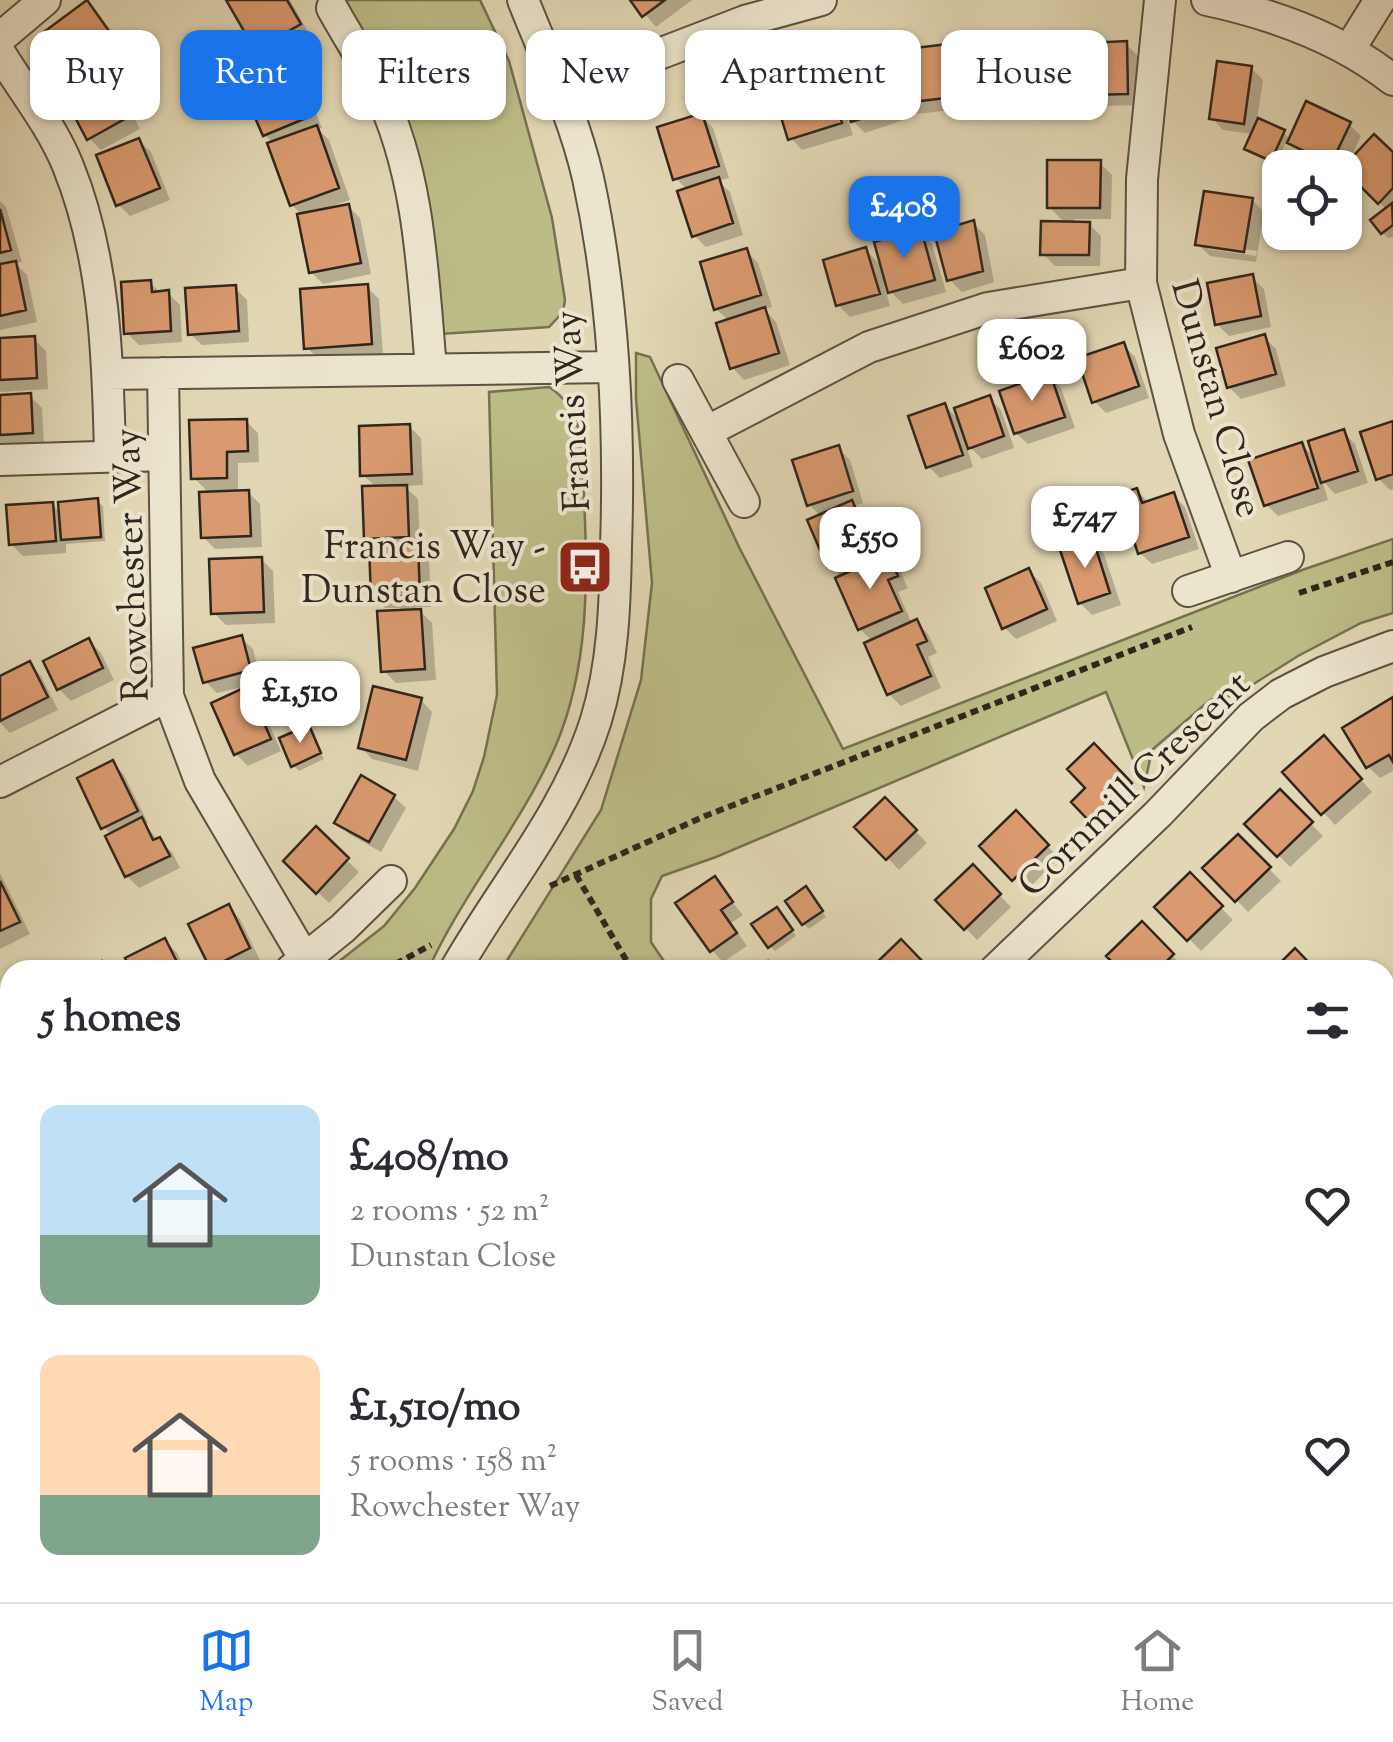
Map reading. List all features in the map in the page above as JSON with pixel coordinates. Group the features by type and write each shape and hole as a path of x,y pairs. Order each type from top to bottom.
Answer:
{"street":[{"path":"0,38 45,0"},
{"name":"Francis Way","path":"523,0 535,30"},
{"path":"665,52 745,21 821,0"},
{"name":"Dunstan Close","path":"1160,0 1142,178 1141,283 1179,434 1231,577"},
{"path":"1208,0 1250,9 1350,50 1393,80"},
{"path":"1350,50 1380,0"},
{"path":"332,8 379,91 404,160 418,235 432,369"},
{"name":"Rowchester Way","path":"0,53 66,163 93,243 108,374 110,456"},
{"name":"Francis Way","path":"461,960 572,782 596,720 609,659 616,590 618,472 613,366 587,176 569,120"},
{"path":"706,432 869,346 988,308 1141,283"},
{"name":"Rowchester Way","path":"108,374 613,366"},
{"name":"Rowchester Way","path":"163,374 168,696 200,782 295,960"},
{"path":"678,380 744,502"},
{"path":"0,460 164,455"},
{"name":"Dunstan Close","path":"1188,592 1288,557"},
{"name":"Cornmill Crescent","path":"1005,960 1158,814 1252,717 1282,694 1324,672 1393,646"},
{"path":"0,782 168,696"},
{"name":"Rowchester Way","path":"303,960 391,880"}],"path":[{"path":"1282,598 1393,562"},
{"path":"540,891 705,816 1207,622"},
{"path":"576,874 626,960"},
{"path":"403,960 435,943"}],"green space":[{"path":"342,0 480,0 494,30 351,30"},
{"path":"506,55 552,218 565,300 563,312 549,327 440,334 377,120 506,120"},
{"path":"636,353 650,357 739,547 843,749 1305,569 1393,539 1393,613 1361,623 1236,695 1210,700 1152,750 1144,787 1106,692 716,857 662,876 651,899 651,942 663,960 507,960 601,810 641,680 652,583 636,399"},
{"path":"549,387 561,397 576,422 583,466 586,560 584,623 575,685 556,745 542,774 433,960 341,960 384,926 415,888 454,829 484,757 497,695 489,392"}],"building":[{"path":"87,0 108,30 46,30"},
{"path":"226,0 287,0 301,24 290,30 243,30"},
{"path":"630,0 665,0 642,17"},
{"path":"1127,41 1128,94 1108,94 1108,42"},
{"path":"941,45 941,99 921,101 921,47"},
{"path":"1217,61 1252,66 1244,124 1209,119"},
{"path":"1306,101 1351,122 1338,150 1302,150 1287,143"},
{"path":"685,118 704,120 719,166 673,180 657,127"},
{"path":"1258,118 1285,130 1276,150 1262,150 1262,157 1244,149"},
{"path":"76,120 123,120 87,140"},
{"path":"256,120 301,120 263,136"},
{"path":"782,120 841,120 842,123 788,140"},
{"path":"317,125 339,188 290,206 267,143"},
{"path":"1374,134 1393,152 1393,188 1378,204 1362,188 1362,150 1359,150"},
{"path":"139,138 160,188 116,206 96,155"},
{"path":"1047,160 1101,160 1100,208 1047,208"},
{"path":"719,177 733,223 692,237 677,191"},
{"path":"1204,191 1253,198 1244,252 1195,245"},
{"path":"1392,203 1393,225 1381,234 1370,220"},
{"path":"349,204 361,263 309,273 297,214"},
{"path":"0,209 11,250 0,253"},
{"path":"974,220 983,271 947,281 934,232"},
{"path":"1041,221 1090,222 1089,255 1040,255"},
{"path":"921,229 935,280 888,293 874,242"},
{"path":"866,247 880,294 836,306 823,260"},
{"path":"747,248 761,295 714,310 700,262"},
{"path":"16,261 26,310 0,316 0,264"},
{"path":"1253,274 1261,316 1215,325 1207,283"},
{"path":"151,280 152,292 169,290 171,331 124,334 121,282"},
{"path":"368,284 372,344 304,349 300,289"},
{"path":"236,285 239,331 188,335 185,288"},
{"path":"765,307 779,353 730,369 716,323"},
{"path":"1265,334 1276,374 1227,388 1216,348"},
{"path":"35,336 37,378 0,380 0,338"},
{"path":"1124,342 1139,386 1092,403 1077,358"},
{"path":"1050,373 1065,417 1014,434 999,391"},
{"path":"31,393 33,433 0,435 0,395"},
{"path":"990,395 1004,436 968,449 954,408"},
{"path":"945,403 963,455 926,468 908,416"},
{"path":"247,419 248,451 227,452 227,478 191,479 189,420"},
{"path":"1393,421 1393,474 1376,480 1360,432"},
{"path":"410,424 412,474 360,476 359,426"},
{"path":"1344,429 1358,471 1321,483 1308,441"},
{"path":"1302,442 1318,488 1264,506 1248,460"},
{"path":"839,445 853,491 807,506 792,460"},
{"path":"407,485 409,537 364,539 362,486"},
{"path":"1137,488 1142,503 1174,492 1189,537 1138,554 1119,494"},
{"path":"249,490 251,536 201,538 199,492"},
{"path":"98,498 101,537 61,540 58,502"},
{"path":"852,500 872,546 827,566 807,520"},
{"path":"53,502 56,541 9,545 6,505"},
{"path":"1093,539 1110,593 1078,604 1060,550"},
{"path":"418,544 420,596 371,597 369,546"},
{"path":"888,554 898,576 888,580 902,611 858,630 835,578"},
{"path":"262,557 264,612 211,614 209,559"},
{"path":"1029,568 1047,609 1002,629 985,588"},
{"path":"421,609 425,669 381,672 377,611"},
{"path":"917,619 927,641 917,645 931,676 887,695 864,643"},
{"path":"242,635 251,670 203,683 193,648"},
{"path":"89,638 103,668 57,690 43,661"},
{"path":"30,661 48,697 0,721 0,676"},
{"path":"248,686 271,739 234,755 211,703"},
{"path":"373,686 422,698 406,760 358,748"},
{"path":"1393,697 1393,762 1389,755 1366,768 1342,728"},
{"path":"309,725 321,753 291,767 279,738"},
{"path":"1324,735 1362,779 1321,815 1282,772"},
{"path":"1094,743 1132,783 1091,823 1071,802 1085,788 1067,769"},
{"path":"113,760 138,811 101,829 77,778"},
{"path":"361,775 395,795 369,842 334,823"},
{"path":"1280,789 1313,822 1277,857 1244,824"},
{"path":"885,797 917,830 886,860 854,827"},
{"path":"1016,810 1049,845 1012,881 979,846"},
{"path":"142,817 153,840 160,837 170,856 125,877 105,836"},
{"path":"316,826 349,858 316,894 283,861"},
{"path":"1238,834 1271,867 1235,902 1202,868"},
{"path":"973,864 1001,894 964,930 935,900"},
{"path":"1190,872 1223,906 1187,941 1154,907"},
{"path":"715,876 733,902 721,910 737,933 710,952 675,903"},
{"path":"0,881 20,922 0,931"},
{"path":"806,886 823,911 802,925 785,901"},
{"path":"229,904 250,948 226,960 206,960 188,924"},
{"path":"777,907 793,930 768,948 751,924"},
{"path":"1142,921 1174,954 1168,960 1110,960 1106,956"},
{"path":"165,938 176,960 126,960"},
{"path":"901,939 921,960 879,960"},
{"path":"1295,948 1306,960 1283,960"}],"place":[{"name":"Francis Way - Dunstan Close","path":"585,567"}]}
